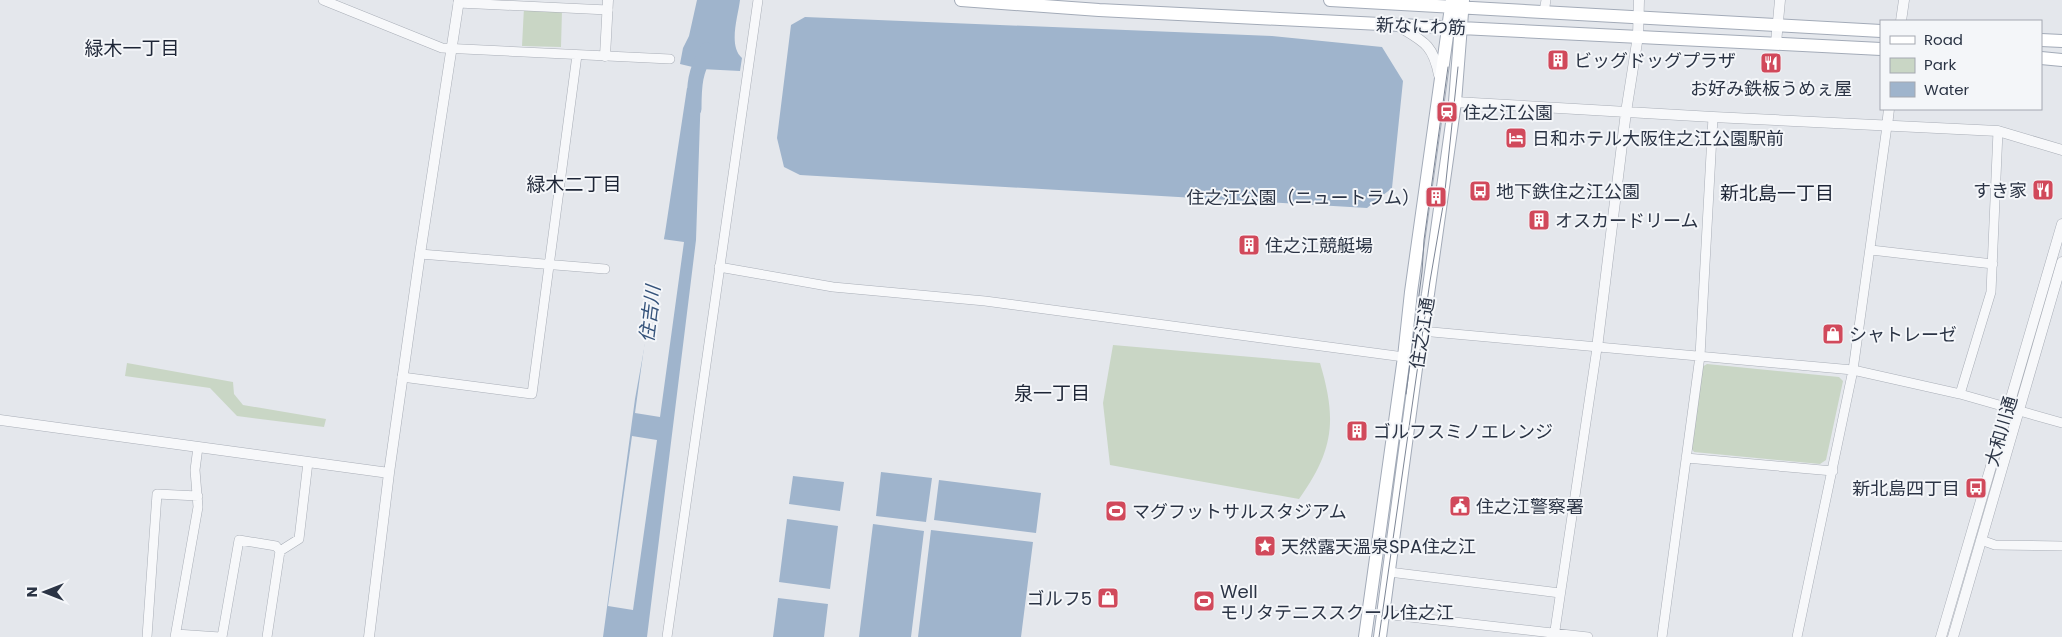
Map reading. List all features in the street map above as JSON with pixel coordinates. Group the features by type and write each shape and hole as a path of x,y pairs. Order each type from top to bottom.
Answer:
{"main road":[{"name":"新なにわ筋","path":"961,0 1099,10 1448,29 1638,36 1880,49"},
{"name":"新なにわ筋","path":"1330,0 1545,6 1650,18 1880,31"},
{"name":"住之江通","path":"1380,637 1421,331 1455,102 1461,28 1457,3"},
{"name":"住之江通","path":"1365,637 1404,356 1410,292 1448,29 1457,3"},
{"path":"2042,40 2062,41"},
{"path":"2042,58 2062,60"}],"street":[{"path":"323,0 442,48 670,59"},
{"path":"667,637 758,0"},
{"path":"1554,635 1597,348 1626,112 1638,36 1639,0"},
{"path":"1776,43 1780,0"},
{"path":"1901,20 1904,0"},
{"path":"369,637 402,377 458,1 608,5 605,56"},
{"path":"1398,26 1426,42 1436,60 1441,81"},
{"path":"402,377 532,394 577,55"},
{"path":"1455,102 1998,131 2062,150"},
{"path":"1797,637 1853,370 1889,110"},
{"path":"1662,637 1700,356 1713,117"},
{"path":"1960,394 1991,292 1998,131"},
{"name":"大和川通","path":"1941,637 2062,224"},
{"path":"1871,250 1993,264"},
{"path":"420,254 605,269"},
{"name":"大和川通","path":"1953,637 2062,262"},
{"path":"719,267 833,287 985,301 1404,356"},
{"path":"1421,331 1853,370 1960,394 2062,423"},
{"path":"0,420 389,473"},
{"path":"198,447 195,470 198,507 175,636 221,637 239,540 276,546 280,551 267,637"},
{"path":"1686,458 1833,471"},
{"path":"280,551 299,539 308,462"},
{"path":"147,637 157,494 198,496"},
{"path":"1981,540 1995,545 2062,546"},
{"path":"1389,572 1560,593"},
{"path":"1384,614 1554,635 1588,637"}],"green space":[{"path":"524,7 562,10 561,47 522,46"},
{"path":"1113,345 1320,363 1329,401 1329,434 1326,449 1319,465 1299,499 1110,465 1103,403"},
{"path":"127,363 233,382 234,394 243,405 326,419 324,427 237,416 210,388 125,376"},
{"path":"1707,364 1839,377 1843,381 1826,460 1820,464 1694,452 1691,448 1702,367"}],"water":[{"path":"697,0 740,0 735,39 738,53 742,58 740,71 701,69 680,64 683,48 689,36"},
{"path":"805,17 1272,36 1382,47 1403,81 1392,188 1367,208 800,175 784,167 777,138 791,25"},
{"path":"687,88 701,90 696,240 647,637 603,637 635,399 665,233"},
{"path":"881,472 932,478 926,522 876,516"},
{"path":"793,476 844,482 840,511 789,504"},
{"path":"939,480 1041,493 1036,533 934,520"},
{"path":"787,519 838,526 830,589 779,582"},
{"path":"873,524 924,531 911,637 859,637"},
{"path":"931,530 1033,542 1021,637 918,637"},
{"path":"778,598 828,604 824,637 773,637"}],"pier":[{"path":"662,239 684,242 660,417 635,413 649,311"},
{"path":"632,436 657,440 633,610 608,606"}],"waterway":[{"name":"住吉川","path":"694,109 696,78 707,50"}],"tram line":[{"path":"1406,394 1422,272 1424,240 1448,67"},
{"path":"1379,637 1430,281 1444,200 1458,67"}],"place":[{"name":"ビッグドッグプラザ","path":"1558,60"},
{"name":"お好み鉄板うめぇ屋","path":"1771,63"},
{"name":"住之江公園","path":"1447,112"},
{"name":"日和ホテル大阪住之江公園駅前","path":"1516,138"},
{"name":"すき家","path":"2043,190"},
{"name":"地下鉄住之江公園","path":"1480,191"},
{"name":"住之江公園（ニュートラム）","path":"1436,197"},
{"name":"オスカードリーム","path":"1539,220"},
{"name":"住之江競艇場","path":"1249,245"},
{"name":"シャトレーゼ","path":"1833,334"},
{"name":"ゴルフスミノエレンジ","path":"1357,431"},
{"name":"新北島四丁目","path":"1976,488"},
{"name":"住之江警察署","path":"1460,506"},
{"name":"マグフットサルスタジアム","path":"1116,511"},
{"name":"天然露天溫泉SPA住之江","path":"1265,546"},
{"name":"ゴルフ5","path":"1108,598"},
{"name":"Well モリタテニススクール住之江","path":"1204,601"}],"district":[{"name":"緑木一丁目","path":"132,48"},
{"name":"緑木二丁目","path":"574,184"},
{"name":"新北島一丁目","path":"1777,193"},
{"name":"泉一丁目","path":"1052,393"}]}
